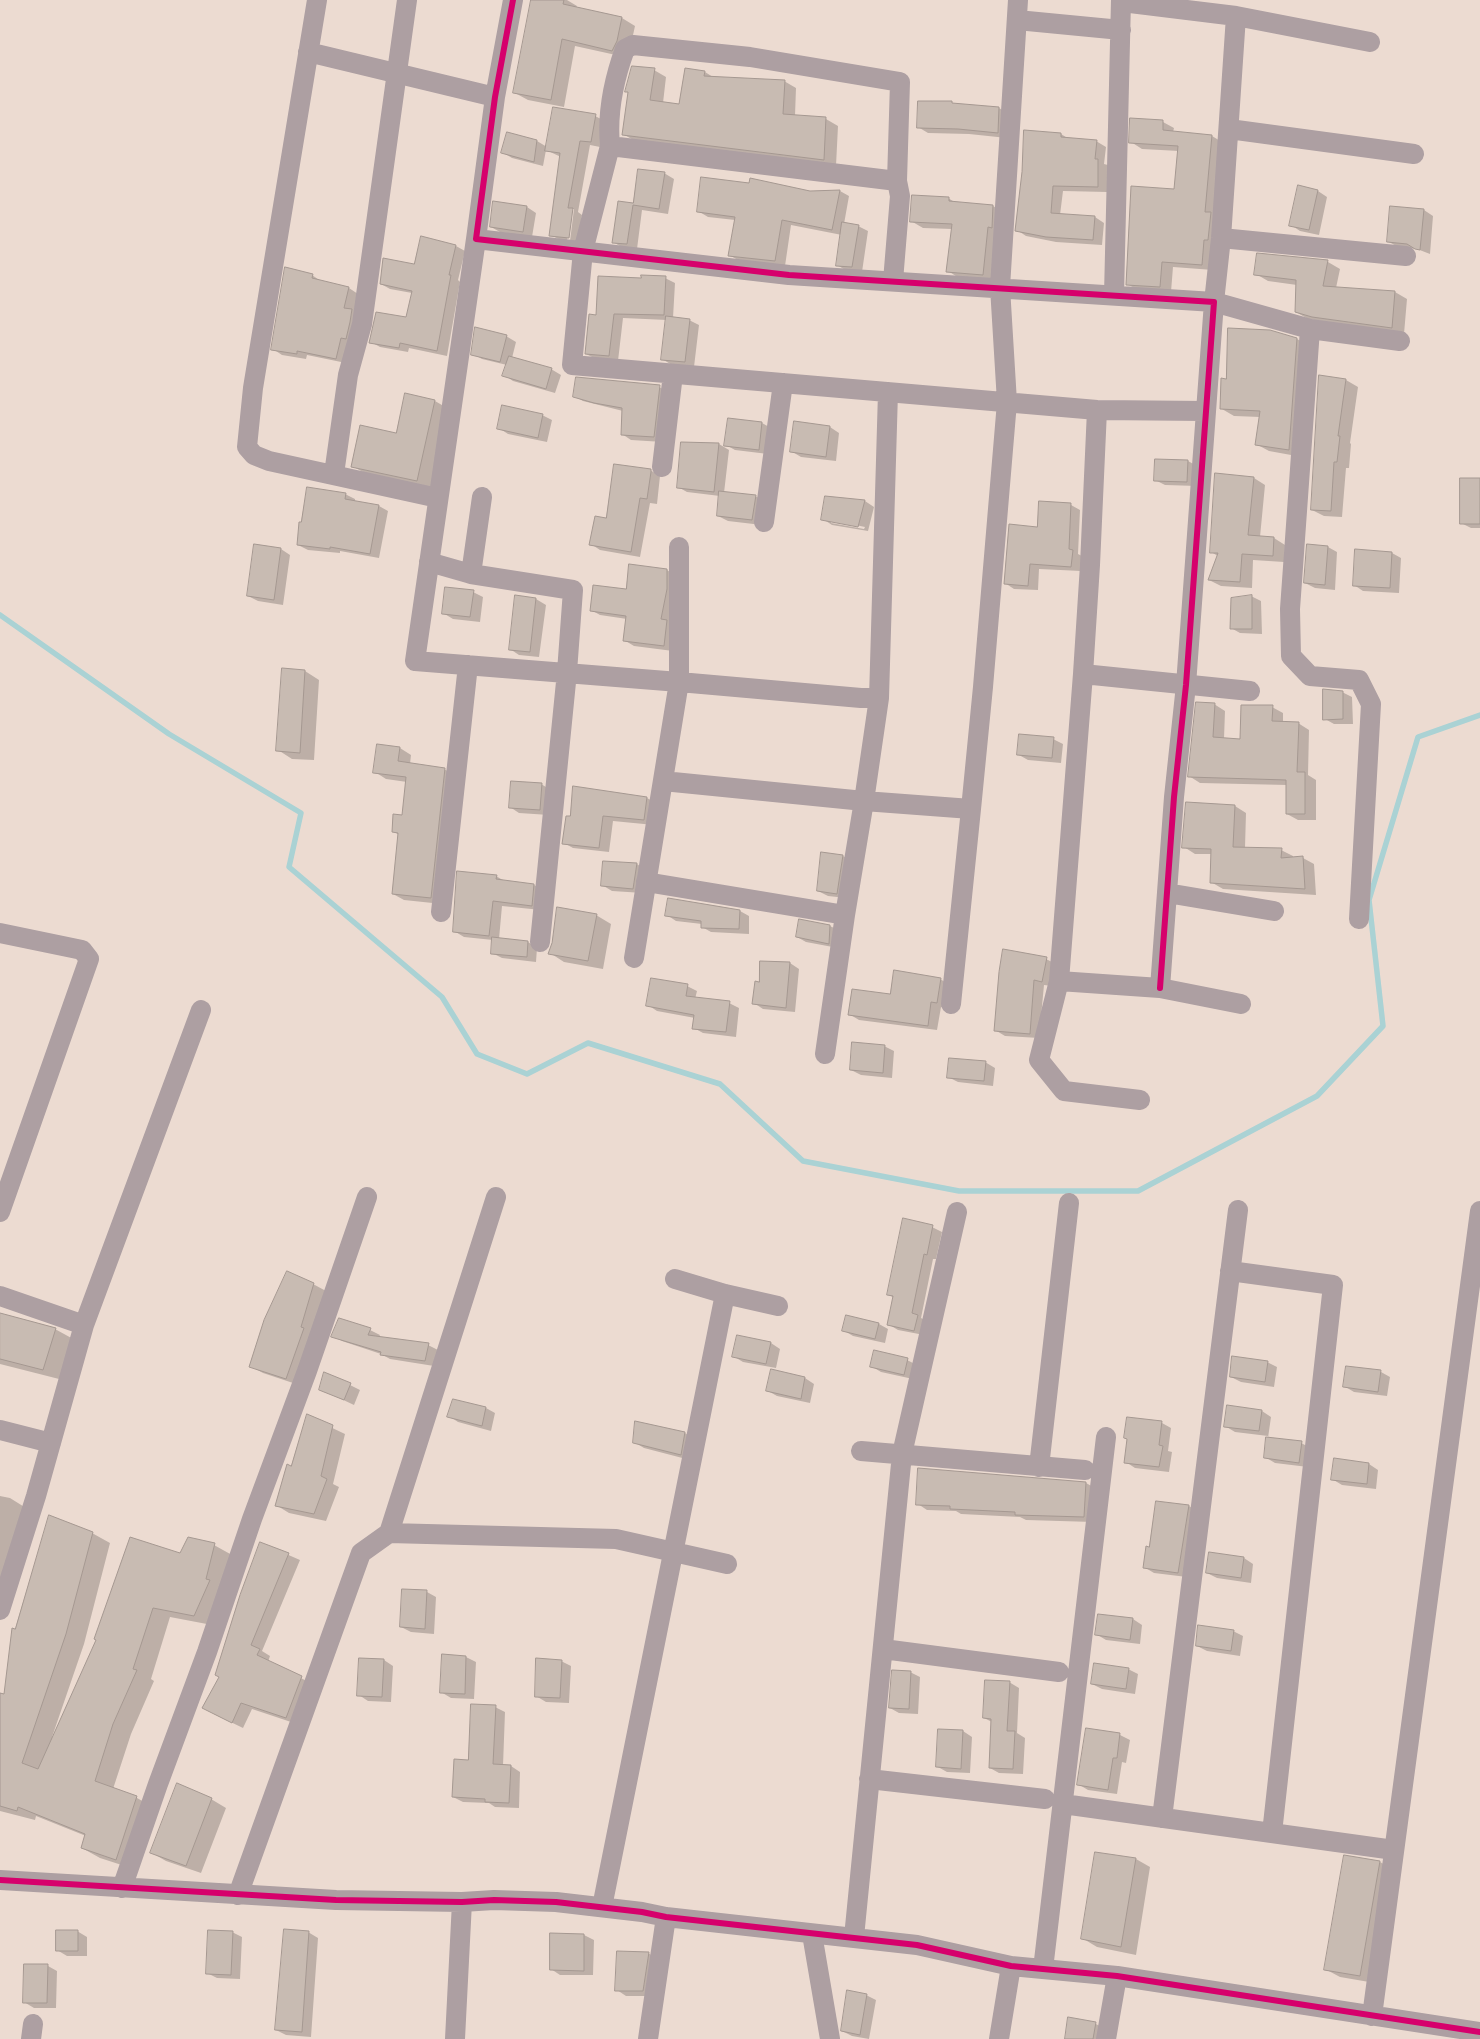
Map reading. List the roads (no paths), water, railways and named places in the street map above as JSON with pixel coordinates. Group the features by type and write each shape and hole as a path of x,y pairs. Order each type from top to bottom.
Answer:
{"street":[{"path":"317,0 253,388 247,447 254,455 269,461 438,498"},
{"path":"334,474 348,376 362,324 407,0"},
{"path":"513,0 495,97 415,661 879,698"},
{"path":"1114,295 1122,1 1236,16 1370,42"},
{"path":"951,1004 983,687 1006,402 1000,287 1017,10 1121,30"},
{"path":"1160,988 1174,797 1186,685 1214,302 1221,238 1236,16"},
{"path":"892,281 900,196 897,181 900,82 750,57 633,45 625,49 618,68 609,128 610,146 583,251 572,365 1097,410 1206,411"},
{"path":"308,52 495,97"},
{"path":"1229,129 1414,154"},
{"path":"610,146 897,181"},
{"path":"1221,238 1406,256"},
{"path":"476,239 789,275 1214,302 1310,329 1400,341"},
{"path":"1310,329 1290,609 1291,656 1310,676 1359,680 1371,704 1359,919"},
{"path":"662,468 673,374"},
{"path":"764,522 783,383"},
{"path":"825,1054 879,698 888,392"},
{"path":"1097,410 1083,674 1059,981 1039,1060 1064,1091 1140,1100"},
{"path":"471,574 482,498"},
{"path":"634,958 678,682 679,547"},
{"path":"429,562 471,574 573,590 567,672 540,942"},
{"path":"441,912 468,665"},
{"path":"1083,674 1250,691"},
{"path":"663,781 864,801 970,809"},
{"path":"646,882 845,915"},
{"path":"1167,893 1274,911"},
{"path":"0,932 82,950 89,959 0,1212"},
{"path":"1059,981 1160,988 1241,1004"},
{"path":"0,1610 84,1325 202,1010"},
{"path":"122,1888 207,1652 252,1519 307,1371 367,1197"},
{"path":"238,1895 361,1553 389,1533 496,1197"},
{"path":"1039,1467 1070,1203"},
{"path":"1162,1818 1238,1210"},
{"path":"1372,2016 1480,1211"},
{"path":"854,1938 902,1454 958,1212"},
{"path":"1230,1271 1333,1286 1272,1833"},
{"path":"676,1279 725,1294 778,1306"},
{"path":"602,1908 725,1294"},
{"path":"0,1296 84,1325"},
{"path":"0,1430 51,1442"},
{"path":"1043,1969 1054,1802 1106,1437"},
{"path":"861,1450 1085,1470"},
{"path":"389,1533 616,1539 727,1564"},
{"path":"882,1649 1059,1672"},
{"path":"869,1779 1054,1802 1394,1850"},
{"path":"0,1880 336,1900 462,1902 512,1900 556,1902 642,1912 666,1917 917,1946 1011,1966 1117,1976 1372,2016 1442,2033 1480,2032"},
{"path":"454,2039 462,1902"},
{"path":"648,2039 666,1917"},
{"path":"812,1934 830,2039"},
{"path":"999,2039 1011,1966"},
{"path":"1106,2039 1117,1976"}],"waterway":[{"path":"0,615 169,734 301,813 289,867 442,997 477,1054 527,1074 588,1043 720,1084 803,1161 959,1191 1138,1191 1317,1096 1383,1026 1369,900 1418,737 1480,715"}]}
